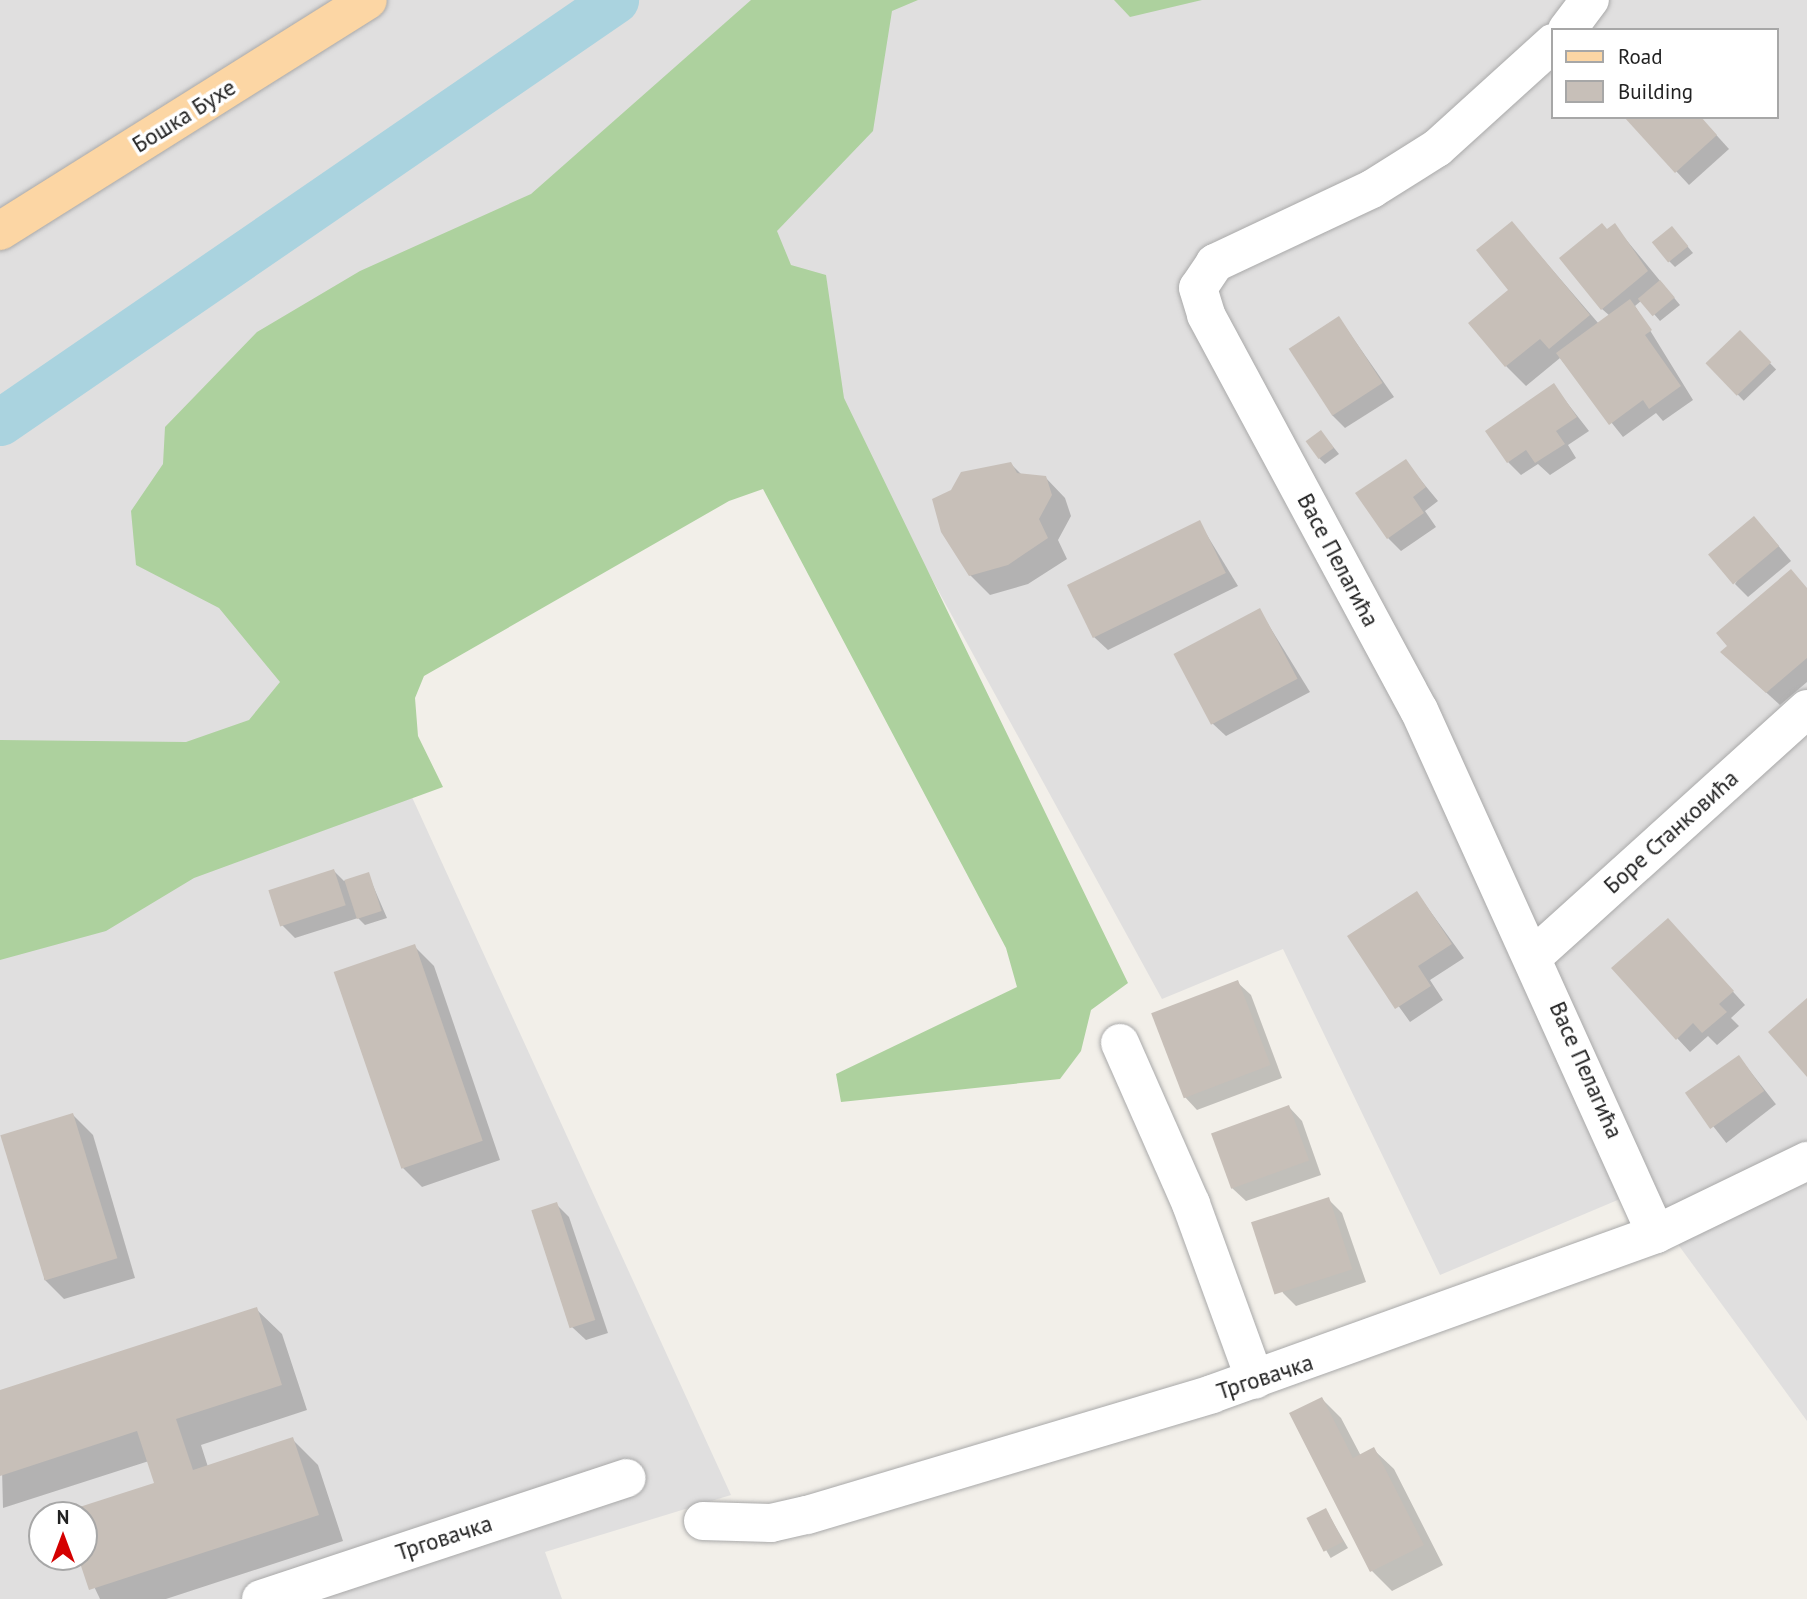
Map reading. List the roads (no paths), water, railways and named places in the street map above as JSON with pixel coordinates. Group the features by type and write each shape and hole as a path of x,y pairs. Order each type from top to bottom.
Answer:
{"main road":[{"name":"Бошка Бухе","path":"0,231 368,0"}],"street":[{"path":"1569,28 1590,0"},
{"name":"Васе Пелагића","path":"1552,44 1437,148 1372,189 1214,262 1198,288 1206,315 1419,710 1535,955 1656,1234"},
{"name":"Боре Станковића","path":"1535,955 1807,709"},
{"path":"1120,1043 1191,1204 1255,1380"},
{"name":"Трговачка","path":"703,1521 771,1523 807,1515 1255,1380 1656,1234 1807,1161"},
{"name":"Трговачка","path":"261,1599 627,1478"}],"waterway":[{"path":"0,422 615,0"}]}
